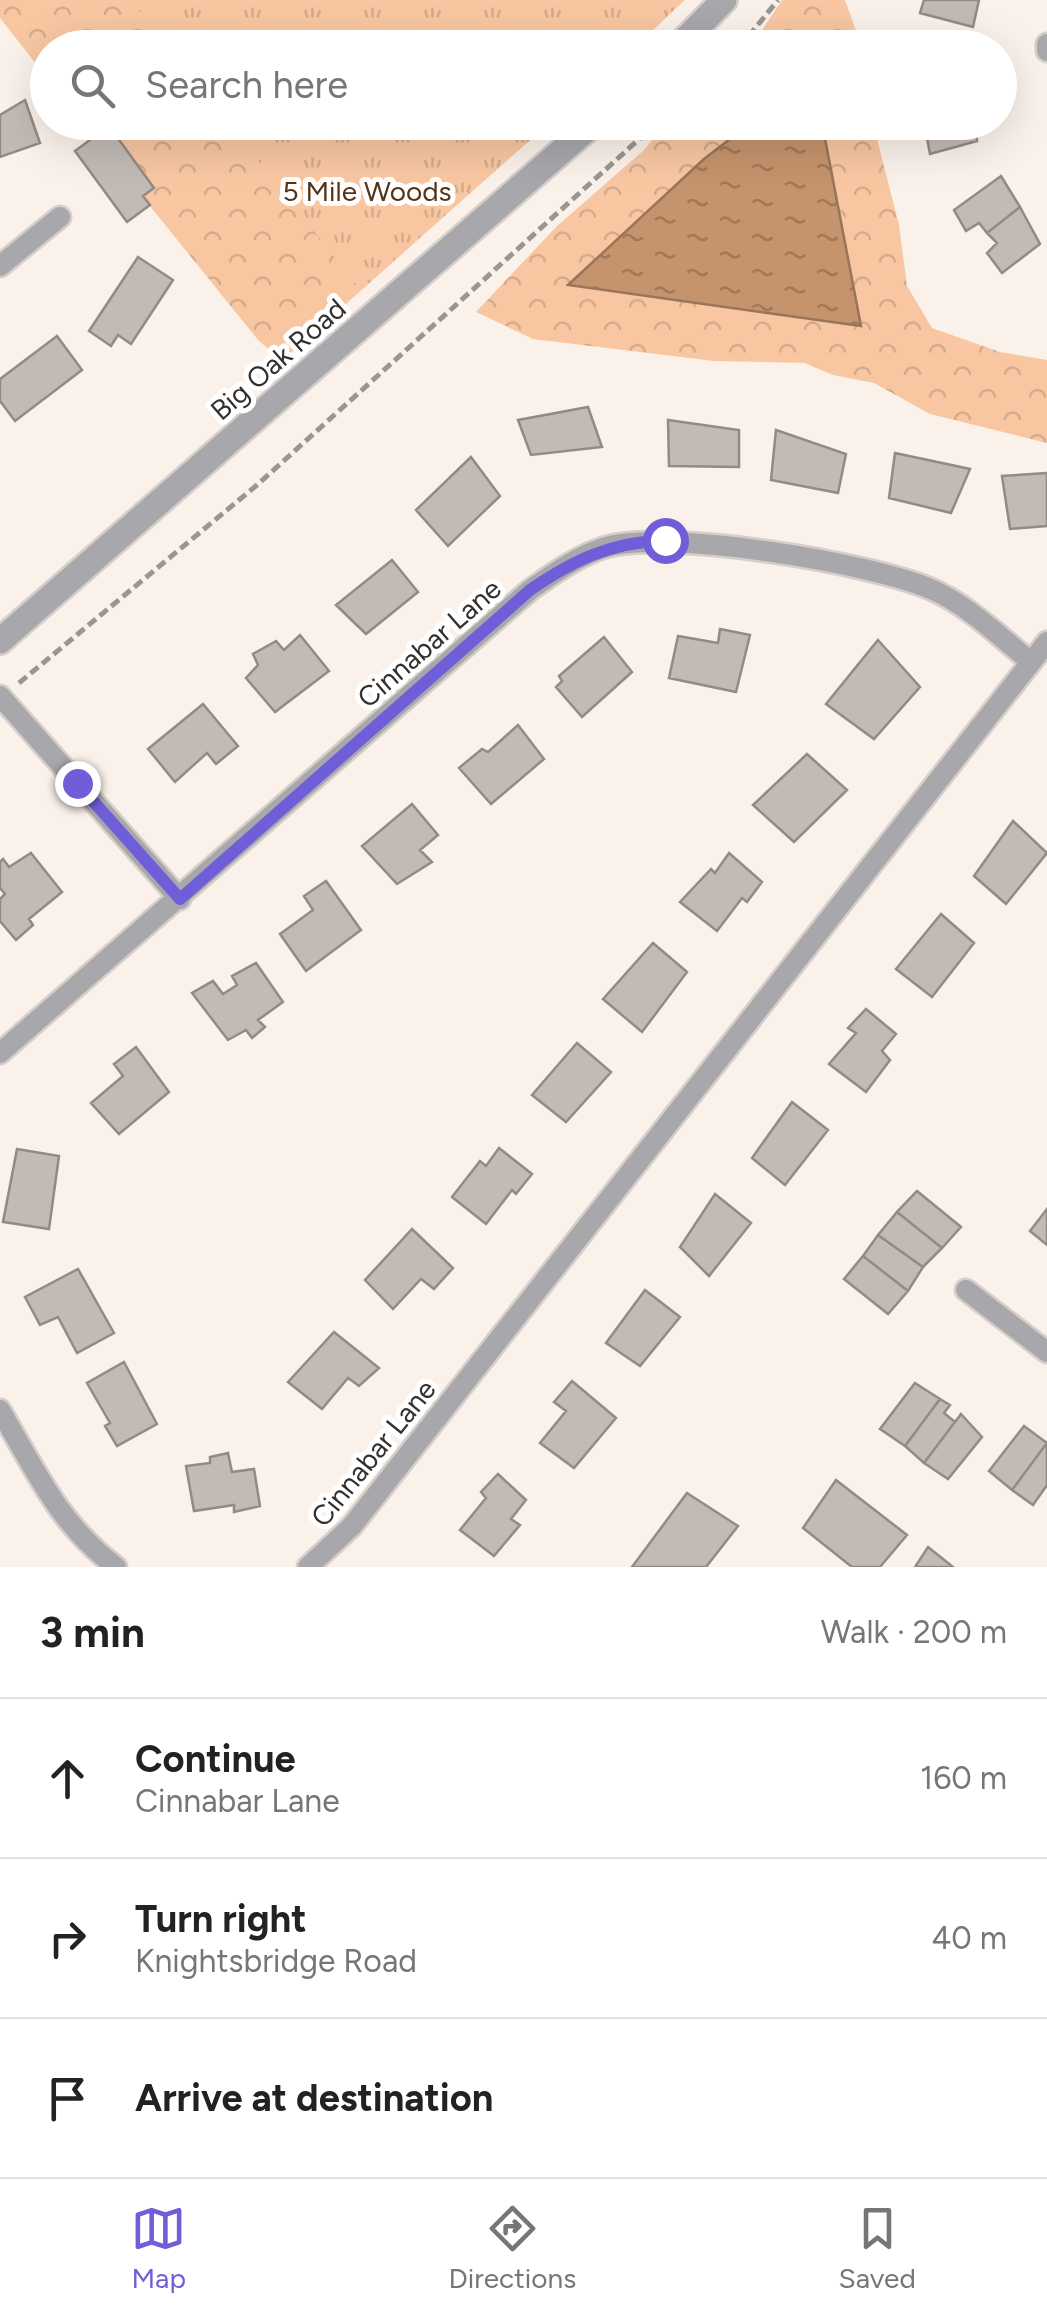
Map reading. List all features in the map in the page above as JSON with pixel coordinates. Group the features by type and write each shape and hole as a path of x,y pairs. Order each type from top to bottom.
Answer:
{"street":[{"path":"695,30 724,0"},
{"name":"Big Oak Road","path":"0,641 574,140"},
{"path":"0,266 60,217"},
{"name":"Cinnabar Lane","path":"0,1053 530,590 568,564 603,548 665,540 853,564 896,574 963,608 1031,662"},
{"name":"Cinnabar Lane","path":"308,1567 352,1526 1047,642"},
{"path":"0,696 180,899"},
{"path":"966,1290 1047,1352"},
{"path":"0,1410 54,1506 75,1533 116,1567"}],"path":[{"path":"754,30 778,0"},
{"path":"0,696 43,668 59,648 256,485 638,140"}],"green space":[{"path":"0,0 685,0 651,30 30,30 30,56 0,18"},
{"path":"131,0 684,0 653,30 154,30"},
{"path":"782,0 845,0 856,30 762,30"},
{"path":"97,140 530,140 282,361 258,340"},
{"name":"5 Mile Woods","path":"241,140 530,140 359,288"},
{"path":"652,140 877,140 899,225 907,286 932,328 1000,352 1047,360 1047,443 930,414 874,383 833,375 805,363 714,361 533,339 476,312 556,227"}],"water":[{"path":"729,140 825,140 861,326 568,285"}],"building":[{"path":"924,0 979,0 973,27 920,13"},
{"path":"25,100 30,114 30,140 40,143 0,157 0,115"},
{"path":"90,140 119,140 154,188 143,196 150,205 127,222 75,151"},
{"path":"927,140 977,140 977,141 930,154"},
{"path":"1001,176 1020,207 987,233 979,223 966,231 954,210"},
{"path":"1020,207 1040,244 1002,273 987,253 997,243 987,233"},
{"path":"138,257 173,280 131,344 118,335 111,346 89,331"},
{"path":"57,336 82,370 15,421 0,401 0,379"},
{"path":"588,407 602,447 531,455 518,420"},
{"path":"668,420 739,430 739,467 669,466"},
{"path":"776,430 846,454 838,493 771,480"},
{"path":"895,453 970,469 951,513 889,498"},
{"path":"471,457 500,496 448,546 416,510"},
{"path":"1047,473 1047,526 1010,529 1002,476"},
{"path":"392,560 418,592 366,634 336,605"},
{"path":"720,629 750,635 736,692 669,678 678,636 718,643"},
{"path":"300,635 329,671 275,712 246,678 258,665 253,654 276,641 284,650"},
{"path":"604,637 632,672 582,717 556,687 562,681 559,676"},
{"path":"878,640 920,687 874,739 826,704"},
{"path":"203,704 238,746 216,764 207,753 175,782 148,749"},
{"path":"518,725 544,759 491,804 459,768 482,749 488,752"},
{"path":"807,754 847,790 794,842 753,805"},
{"path":"412,804 438,835 420,850 432,862 397,884 362,846"},
{"path":"1013,821 1047,853 1006,904 974,876"},
{"path":"31,853 62,892 29,919 33,925 16,940 0,921 0,899 5,894 0,888 0,862 3,859 9,867"},
{"path":"729,853 762,882 747,902 742,898 717,931 680,902 711,869 715,873"},
{"path":"326,881 361,930 306,971 280,934 313,910 304,896"},
{"path":"941,914 974,943 932,997 896,969"},
{"path":"653,943 687,972 642,1032 603,999"},
{"path":"256,963 283,1002 258,1020 265,1027 252,1038 246,1030 228,1040 192,993 213,981 223,994 237,985 232,976"},
{"path":"866,1009 896,1034 882,1051 890,1060 866,1092 829,1064 856,1033 848,1028"},
{"path":"577,1043 611,1072 566,1122 532,1095"},
{"path":"136,1047 169,1092 119,1134 91,1103 123,1076 114,1064"},
{"path":"792,1102 828,1130 785,1185 752,1158"},
{"path":"499,1148 532,1174 516,1194 512,1190 486,1224 452,1197 480,1161 486,1166"},
{"path":"17,1149 59,1156 49,1229 3,1222"},
{"path":"917,1191 961,1227 942,1248 897,1212"},
{"path":"715,1194 751,1223 709,1276 680,1247"},
{"path":"1047,1209 1047,1245 1030,1231"},
{"path":"897,1212 942,1248 923,1267 878,1235"},
{"path":"412,1229 453,1268 434,1289 421,1279 393,1309 365,1280"},
{"path":"878,1235 923,1267 908,1291 863,1256"},
{"path":"863,1256 908,1291 888,1314 844,1279"},
{"path":"78,1269 114,1333 77,1353 58,1317 40,1325 25,1297"},
{"path":"645,1290 680,1317 640,1366 606,1343"},
{"path":"334,1332 379,1368 359,1386 348,1378 322,1409 288,1382"},
{"path":"124,1362 157,1424 117,1446 105,1426 110,1423 87,1383"},
{"path":"572,1381 616,1418 574,1468 540,1443 566,1411 554,1402"},
{"path":"915,1383 940,1399 905,1446 880,1429"},
{"path":"940,1399 950,1405 944,1413 955,1422 924,1463 905,1446"},
{"path":"961,1414 982,1437 948,1479 924,1463"},
{"path":"1024,1426 1047,1443 1012,1490 989,1471"},
{"path":"1047,1443 1047,1485 1033,1505 1012,1490"},
{"path":"228,1453 232,1472 254,1469 260,1506 234,1512 234,1505 194,1511 186,1466 210,1463 210,1457"},
{"path":"498,1474 526,1500 511,1519 520,1525 494,1556 460,1530 486,1498 481,1492"},
{"path":"836,1480 907,1535 880,1567 852,1567 803,1528"},
{"path":"687,1493 738,1526 706,1567 632,1567"},
{"path":"928,1547 953,1567 915,1567"}],"route":[{"path":"77,783 180,899 530,590 568,564 603,548 665,540"}]}
